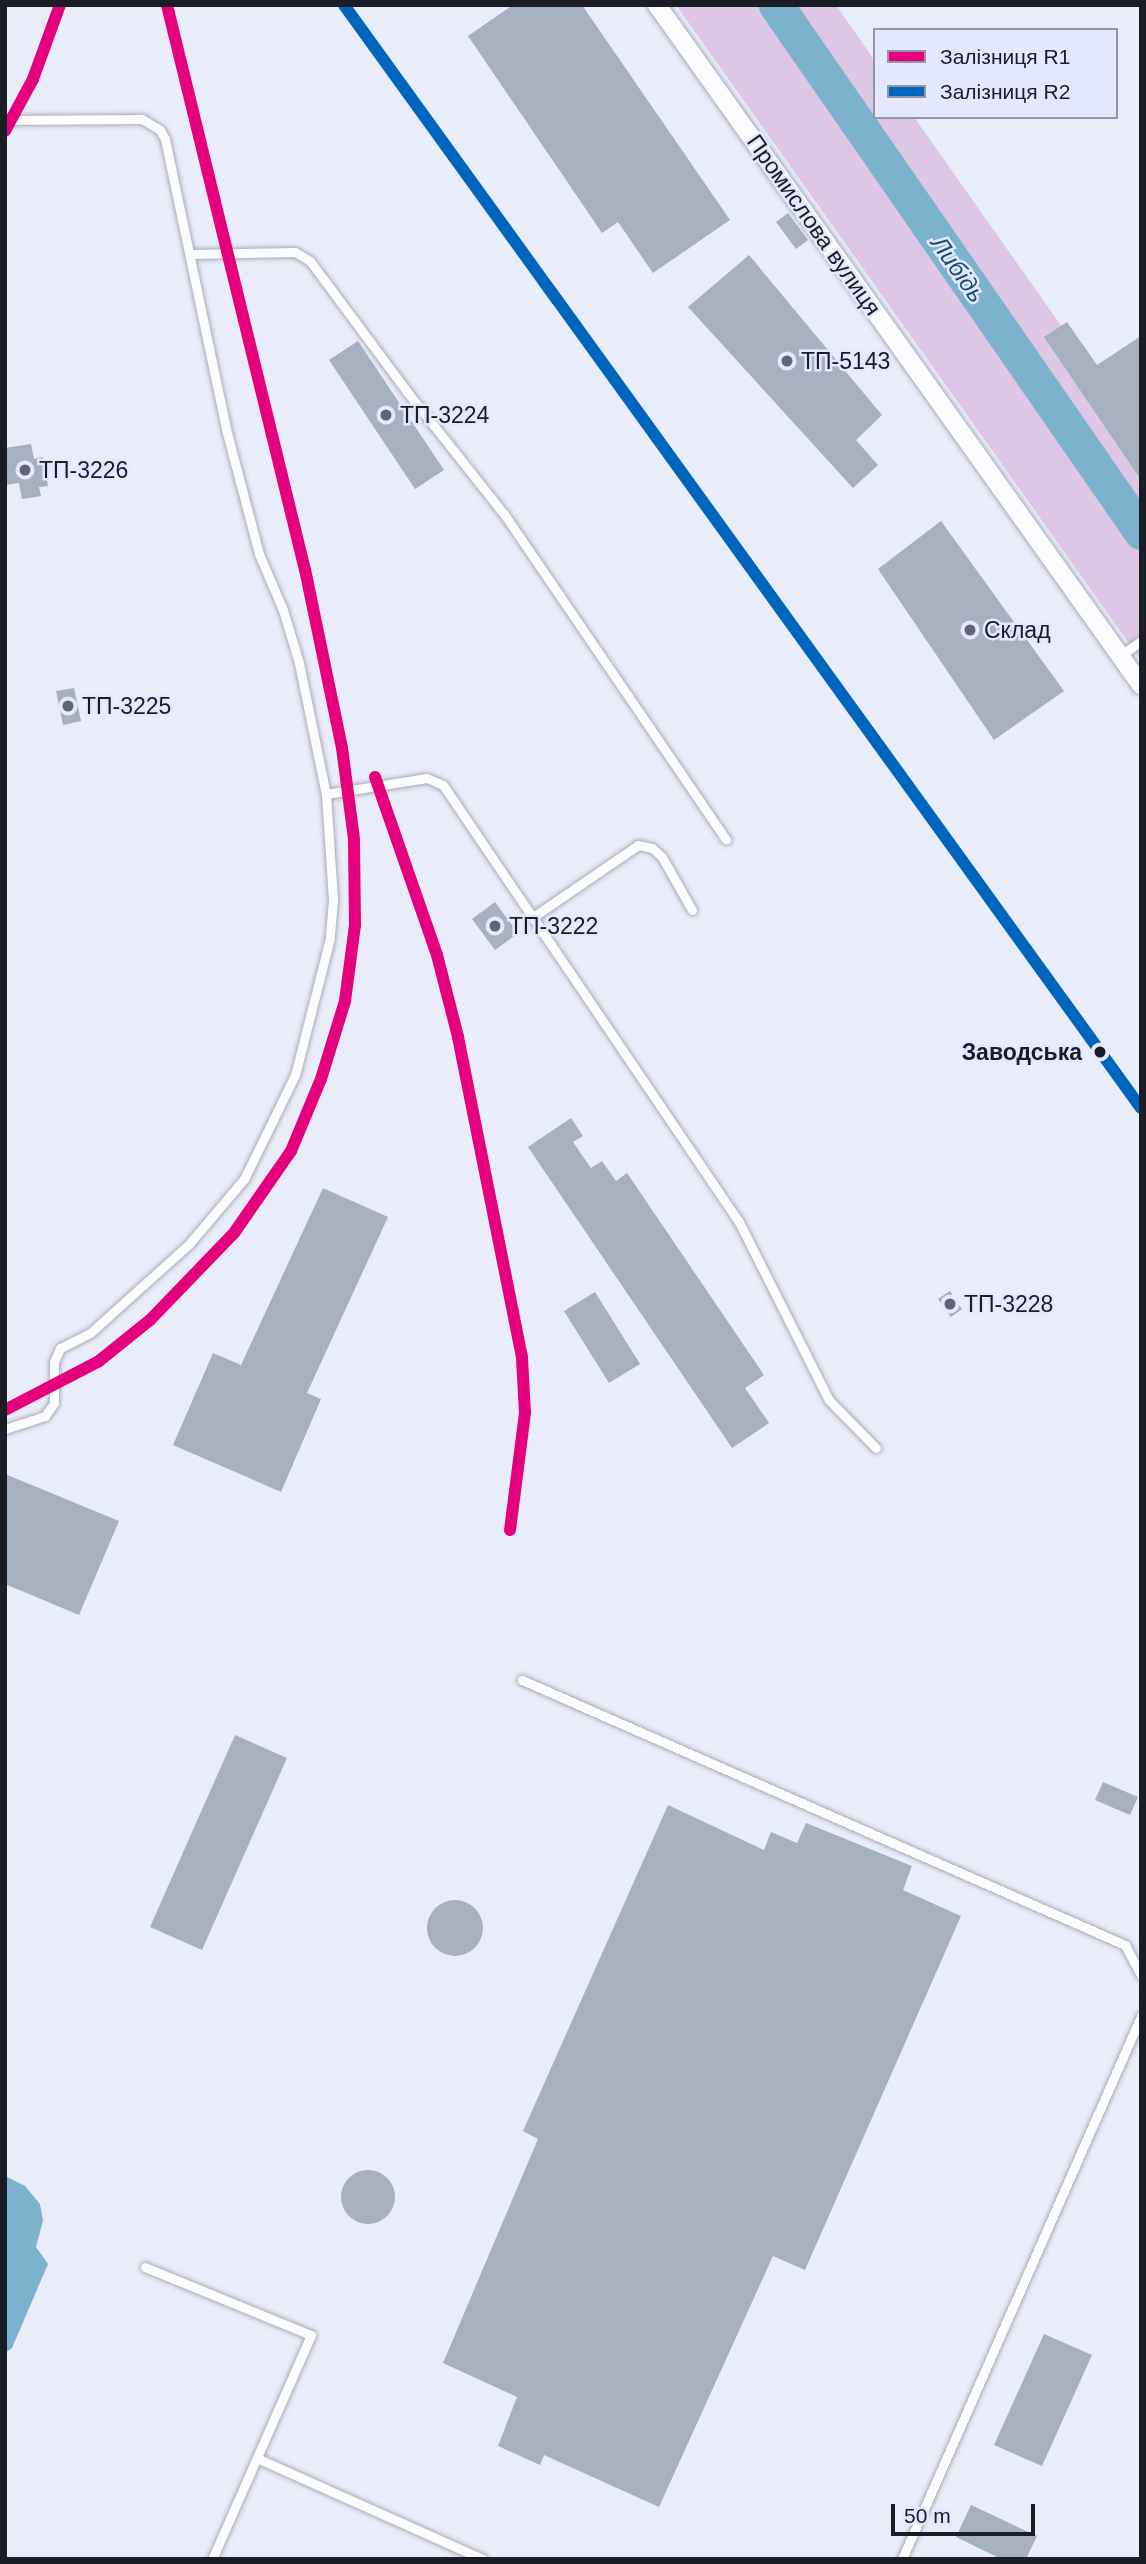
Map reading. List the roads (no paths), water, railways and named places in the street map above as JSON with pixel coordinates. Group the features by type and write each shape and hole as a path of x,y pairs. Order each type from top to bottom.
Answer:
{"street":[{"name":"Промислова вулиця","path":"657,5 1141,685"}],"lane":[{"path":"5,120 131,118 152,123 165,139 226,429 259,554 283,610 299,663 326,794 333,900 330,938 295,1075 244,1179 189,1244 90,1333 60,1348 54,1362 54,1404 45,1416 5,1429"},
{"path":"191,254 295,253 310,261 408,393 512,524 726,839"},
{"path":"1120,656 1141,641"},
{"path":"326,794 427,778 443,785 752,1243 824,1392 876,1448"},
{"path":"533,917 638,845 652,848 662,857 692,910"},
{"path":"522,1679 1125,1945 1141,1975"},
{"path":"902,2559 1141,2016"},
{"path":"145,2267 311,2335 259,2459 212,2559"},
{"path":"259,2459 483,2559"}],"water":[{"path":"5,2176 25,2186 40,2204 43,2220 36,2247 48,2264 12,2348 5,2353"}],"waterway":[{"name":"Либідь","path":"776,5 1141,532"}],"rail line":[{"name":"R1","path":"5,131 33,79 60,5"},
{"name":"R1","path":"5,1410 99,1361 150,1320 234,1233 291,1151 321,1079 345,1001 355,925 354,839 342,748 305,570 167,5"},
{"name":"R2","path":"344,5 1141,1108"},
{"name":"R1","path":"375,777 437,955 458,1037 522,1358 525,1413 510,1530"}],"place":[{"name":"ТП-5143","path":"787,361"},
{"name":"ТП-3224","path":"386,415"},
{"name":"ТП-3226","path":"25,470"},
{"name":"Склад","path":"970,630"},
{"name":"ТП-3225","path":"68,706"},
{"name":"ТП-3222","path":"495,926"},
{"name":"Заводська","path":"1100,1052"},
{"name":"ТП-3228","path":"950,1304"}]}
